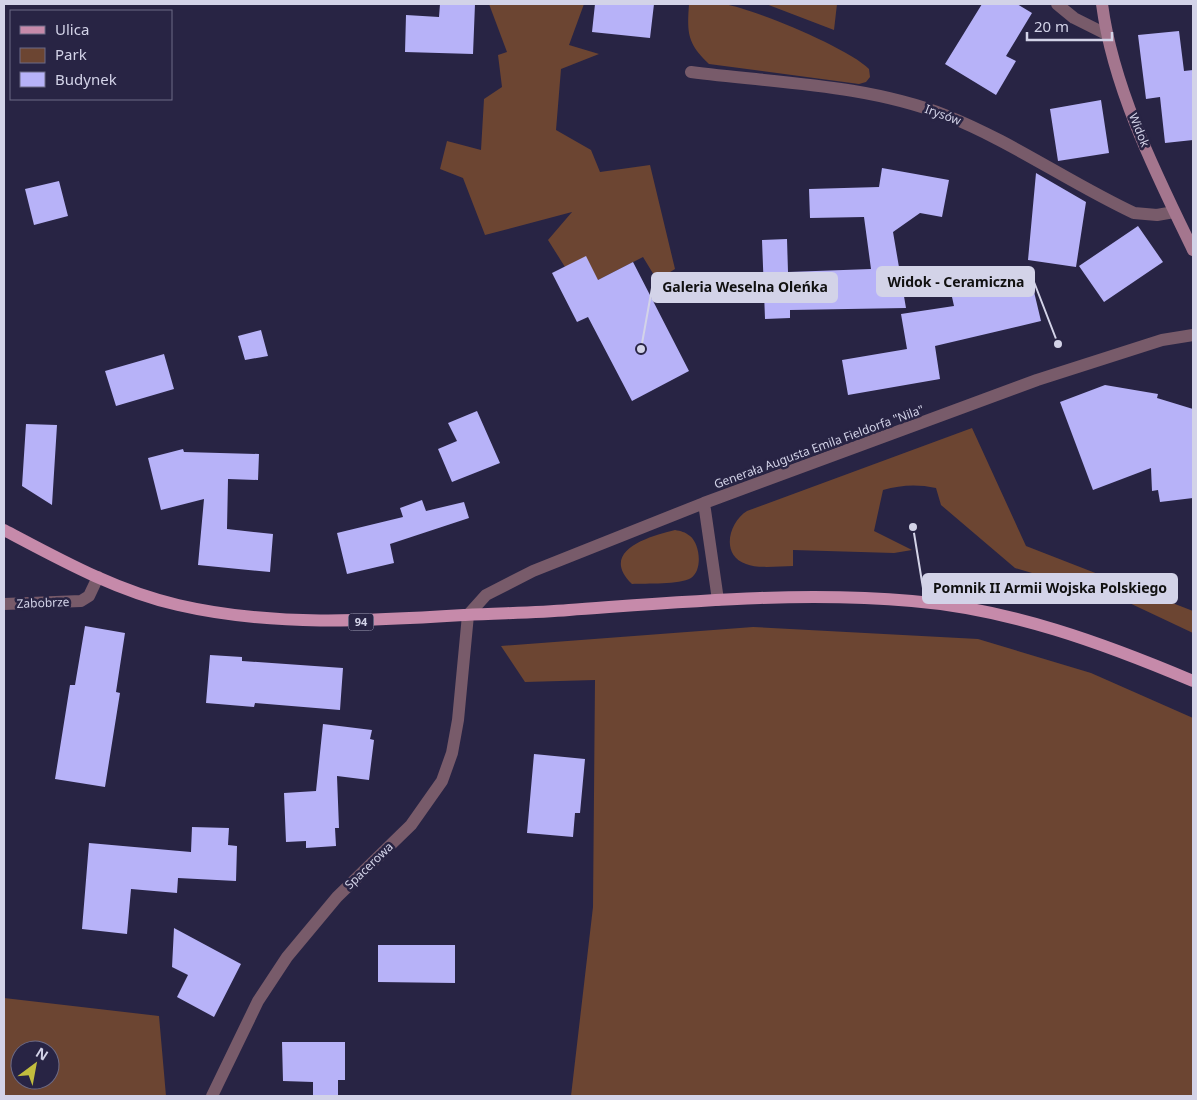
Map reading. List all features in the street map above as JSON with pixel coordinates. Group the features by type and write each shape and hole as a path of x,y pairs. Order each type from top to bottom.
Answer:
{"main road":[{"name":"Widok","path":"1102,4 1106,34 1135,121 1174,212 1193,250"},
{"name":"94","path":"4,530 128,590 174,604 254,618 361,622 718,600 854,598 913,601 990,611 1121,651 1193,681"}],"street":[{"path":"1057,4 1074,18 1106,34"},
{"name":"Irysów","path":"691,72 848,91 915,105 966,124 1134,213 1157,215 1174,212"},
{"name":"Generała Augusta Emila Fieldorfa \"Nila\"","path":"468,615 486,595 533,571 704,503 1037,380 1162,340 1193,335"},
{"path":"704,503 718,600"},
{"name":"Zabobrze","path":"4,604 81,601 90,596 98,577"},
{"name":"Spacerowa","path":"212,1096 258,1001 287,958 337,897 411,825 442,780 452,753 458,720 468,615"}],"green space":[{"path":"489,4 584,4 569,45 599,54 561,69 556,130 591,150 600,172 650,165 675,269 657,280 643,257 598,280 565,267 548,240 572,212 485,235 463,178 440,169 447,141 481,150 484,99 502,87 498,55 507,52"},
{"path":"689,4 724,4 778,21 800,30 858,60 869,69 870,77 866,82 859,84 709,64 696,50 690,37 688,23"},
{"path":"766,4 837,4 834,30"},
{"path":"972,428 1026,546 1193,611 1193,633 1123,600 1015,568 941,505 936,488 909,486 883,490 874,531 912,550 894,553 793,550 793,566 769,567 751,566 738,560 733,553 730,546 732,530 741,516 747,511"},
{"path":"675,530 688,535 696,545 699,563 695,574 691,578 679,582 632,584 623,572 621,562 624,554 641,541"},
{"path":"753,627 978,639 1091,673 1193,718 1193,1096 571,1096 593,907 595,680 525,682 501,646"},
{"path":"4,998 159,1016 166,1096 4,1096"}],"building":[{"path":"440,4 475,4 473,54 405,52 406,15 439,17"},
{"path":"595,4 654,4 650,38 592,32"},
{"path":"982,4 1017,4 1032,13 1006,56 1016,61 996,95 945,64"},
{"path":"1179,31 1184,71 1193,70 1193,140 1165,143 1160,97 1146,99 1138,35"},
{"path":"1101,100 1109,153 1058,161 1050,109"},
{"path":"882,168 949,180 942,217 920,213 893,232 906,308 790,310 790,318 765,319 762,240 787,239 788,272 871,269 864,217 810,218 809,189 879,187"},
{"path":"1036,173 1086,202 1076,267 1028,260"},
{"path":"59,181 68,216 34,225 25,189"},
{"path":"1138,226 1163,262 1104,302 1079,266"},
{"path":"586,256 598,280 633,262 689,371 632,401 588,317 577,322 552,273"},
{"path":"1031,279 1041,321 935,346 940,379 848,395 842,360 907,349 901,314 954,306 952,297"},
{"path":"261,330 268,356 245,360 238,336"},
{"path":"164,354 174,389 116,406 105,371"},
{"path":"1105,385 1158,394 1157,398 1193,409 1193,498 1160,502 1158,490 1152,491 1151,468 1093,490 1060,402"},
{"path":"477,411 500,463 452,482 438,449 457,441 448,423"},
{"path":"26,424 57,425 52,505 22,486"},
{"path":"183,449 184,452 259,454 258,480 228,479 227,529 273,534 270,572 198,565 204,499 161,510 148,458"},
{"path":"422,500 426,511 464,502 469,518 390,544 394,563 347,574 337,533 403,517 400,508"},
{"path":"85,626 125,633 116,692 120,693 105,787 55,779 70,685 75,685"},
{"path":"210,655 242,657 242,661 343,668 340,710 255,703 254,707 206,703"},
{"path":"323,724 372,730 370,739 374,740 369,780 337,776 339,828 335,828 336,846 306,848 306,841 286,842 284,793 316,791"},
{"path":"534,754 585,759 580,813 575,813 573,837 527,833"},
{"path":"192,827 229,828 228,845 237,846 236,881 178,878 177,893 131,889 127,934 82,929 89,843 191,852"},
{"path":"174,928 241,964 214,1017 177,997 188,975 172,967"},
{"path":"378,945 455,945 455,983 378,982"},
{"path":"282,1042 345,1042 345,1080 338,1080 338,1096 313,1096 313,1082 283,1081"}],"place":[{"name":"Widok - Ceramiczna","path":"1058,344"},
{"name":"Galeria Weselna Oleńka","path":"641,349"},
{"name":"Pomnik II Armii Wojska Polskiego","path":"913,527"}]}
